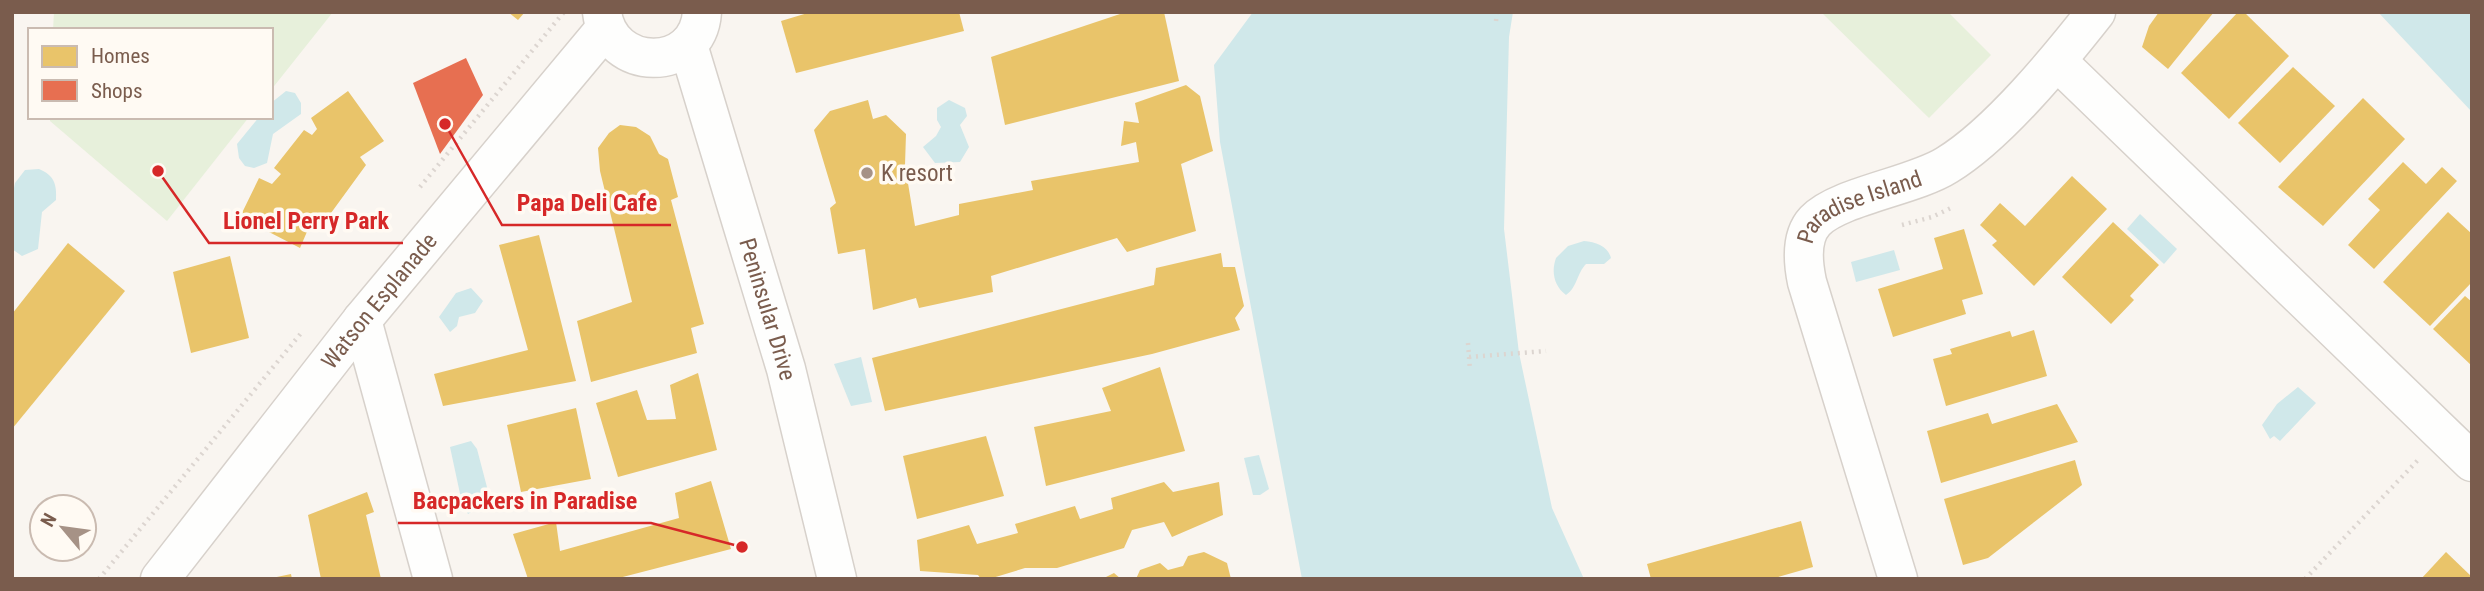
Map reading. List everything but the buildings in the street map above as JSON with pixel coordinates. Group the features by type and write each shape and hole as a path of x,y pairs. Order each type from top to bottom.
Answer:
{"street":[{"name":"Paradise Island","path":"1898,579 1807,282 1804,244 1814,222 1828,213 1865,196 1917,180 1948,165 1979,141 2057,61 2096,12"},
{"path":"604,20 623,50 649,60 677,53 695,29"},
{"name":"Watson Esplanade","path":"160,579 362,320 604,20"},
{"name":"Peninsular Drive","path":"695,29 786,369 837,579"},
{"path":"2057,61 2472,462"},
{"path":"362,320 433,579"}],"path":[{"path":"1496,21 1497,12"},
{"path":"1468,343 1470,370"},
{"path":"1469,357 1546,351"},
{"path":"2305,579 2443,433"}],"green space":[{"path":"54,12 333,12 273,87 273,28 53,28"},
{"path":"1821,12 1948,12 1991,55 1929,118"},
{"path":"50,119 247,119 167,221"}],"water":[{"path":"1253,12 1513,12 1509,37 1504,229 1519,353 1552,508 1584,579 1302,579 1220,142 1214,65"},
{"path":"2378,12 2472,12 2472,112"},
{"path":"286,91 295,93 301,103 301,114 273,134 267,163 254,168 245,166 239,158 237,144 257,119 273,119 273,101"},
{"path":"949,100 965,108 967,116 960,125 969,147 960,162 935,163 923,147 936,136 941,127 937,120 937,108"},
{"path":"39,169 54,181 56,200 42,212 38,249 22,256 12,249 12,198 15,183 25,170"},
{"path":"2140,214 2177,249 2164,264 2127,229"},
{"path":"1584,241 1601,245 1611,258 1604,264 1586,264 1566,295 1555,278 1556,258 1568,246"},
{"path":"1894,250 1900,270 1856,282 1851,262"},
{"path":"471,288 483,301 475,313 459,317 457,326 450,332 439,317 456,293"},
{"path":"861,357 872,402 851,406 834,364"},
{"path":"2298,387 2316,403 2280,441 2274,436 2270,439 2262,425 2277,404"},
{"path":"471,441 477,449 488,491 471,496 476,509 468,514 462,503 450,447"},
{"path":"1259,455 1269,489 1260,495 1253,495 1244,458"}],"place":[{"name":"Papa Deli Cafe","path":"445,124"},
{"name":"Lionel Perry Park","path":"158,171"},
{"name":"K resort","path":"867,173"},
{"name":"Bacpackers in Paradise","path":"742,547"}]}
